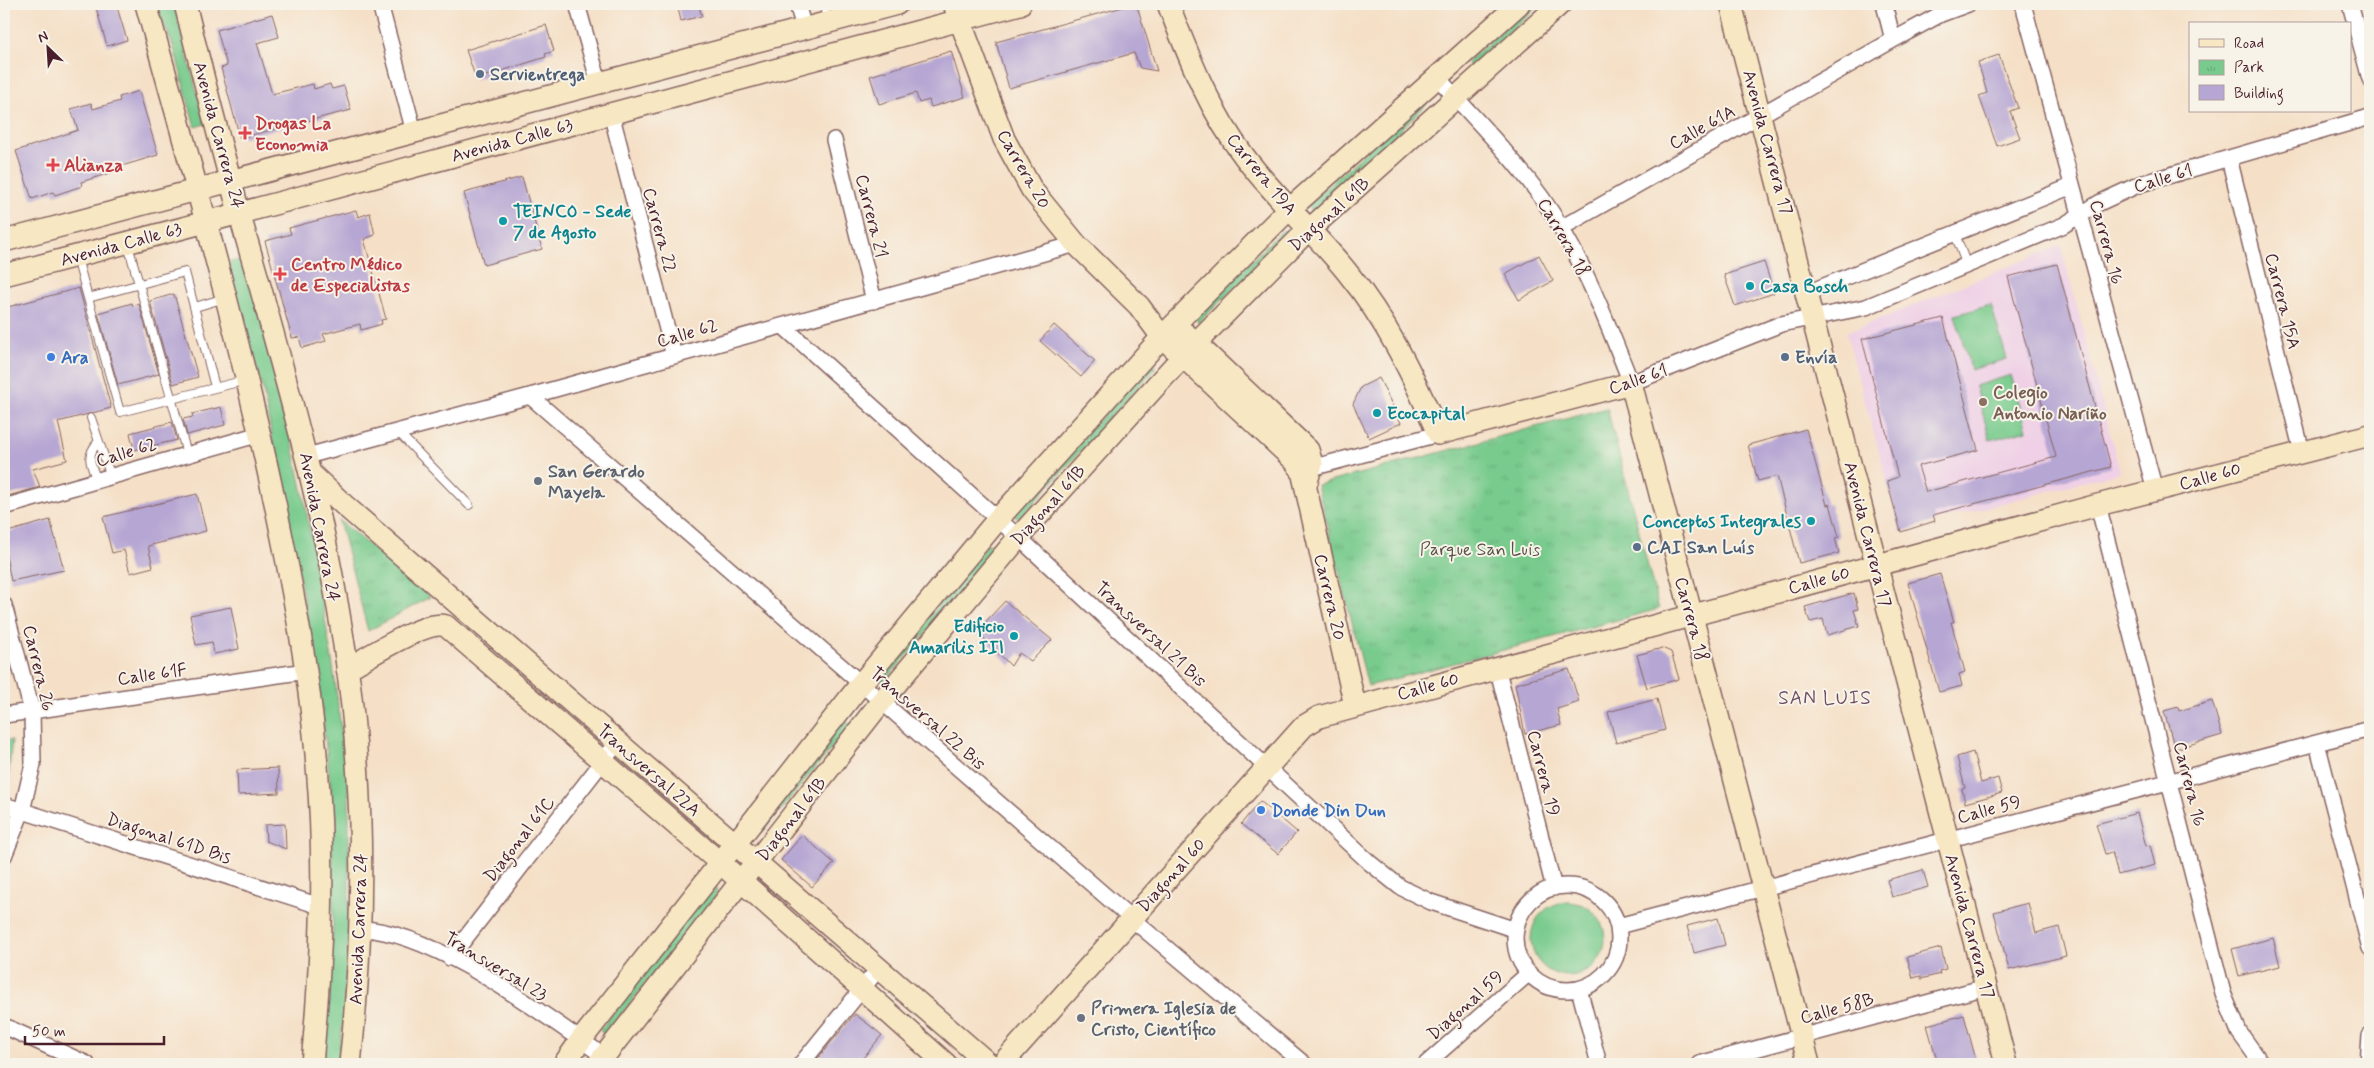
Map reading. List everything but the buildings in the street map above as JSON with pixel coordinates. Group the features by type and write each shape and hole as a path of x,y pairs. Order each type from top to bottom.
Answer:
{"street":[{"name":"Avenida Carrera 24","path":"146,4 248,380 286,558 306,671 318,768 323,907 312,1064"},
{"name":"Avenida Carrera 24","path":"184,4 309,465 347,669 360,804 362,868 361,930 350,1064"},
{"path":"380,4 414,132"},
{"path":"577,4 599,83"},
{"path":"797,4 804,28"},
{"name":"Avenida Calle 63","path":"4,242 804,28 826,13 897,4"},
{"name":"Avenida Calle 63","path":"4,275 240,214 611,113 957,12 1020,4"},
{"name":"Carrera 19A","path":"1168,4 1194,72 1222,124 1244,156 1368,298 1398,348 1438,434"},
{"name":"Diagonal 61B","path":"564,1064 860,684 998,519 1168,331 1290,209 1519,4"},
{"name":"Diagonal 61B","path":"601,1060 757,863 881,702 1018,538 1189,350 1310,230 1560,4"},
{"name":"Avenida Carrera 17","path":"1731,4 1762,115 1876,565 2006,1064"},
{"path":"1884,4 1893,40"},
{"name":"Calle 61A","path":"1561,228 1893,40 1941,14 1968,4"},
{"name":"Carrera 16","path":"2023,4 2156,490"},
{"path":"2350,4 2370,79"},
{"name":"Carrera 20","path":"957,12 987,98 1008,148 1068,246 1189,350 1295,461 1306,476 1355,706"},
{"name":"Carrera 18","path":"1437,77 1519,168 1561,228 1589,279 1631,383 1809,1064"},
{"name":"Carrera 22","path":"611,113 674,356"},
{"name":"Calle 61","path":"1306,476 1438,434 1631,383 1781,324 1866,307 2044,234 2130,188 2370,117"},
{"name":"Carrera 21","path":"834,140 874,301"},
{"name":"Carrera 15A","path":"2229,158 2302,452"},
{"path":"1807,293 2072,186"},
{"name":"Calle 62","path":"309,465 398,432 1068,246"},
{"name":"Transversal 21 Bis","path":"783,326 998,519 1370,863 1400,887 1431,902 1516,930"},
{"name":"Transversal 22 Bis","path":"530,396 1132,919 1304,1064"},
{"name":"Calle 62","path":"4,507 260,434"},
{"name":"Calle 60","path":"1355,706 2098,505 2370,435"},
{"name":"Transversal 22A","path":"309,465 617,743 989,1064"},
{"name":"Carrera 16","path":"2098,505 2223,993 2239,1032 2262,1064"},
{"name":"Carrera 26","path":"4,605 32,711 34,764 22,811 4,856"},
{"name":"Transversal 22A","path":"347,669 422,628 439,624 452,631 742,882 946,1064"},
{"name":"Carrera 19","path":"1497,667 1554,888"},
{"name":"Calle 61F","path":"4,715 306,671"},
{"name":"Diagonal 60","path":"1002,1064 1267,767 1312,720 1355,706"},
{"name":"Calle 59","path":"1618,926 2370,729"},
{"name":"Diagonal 61C","path":"450,958 617,743"},
{"path":"2318,743 2370,948"},
{"name":"Diagonal 61D Bis","path":"4,805 323,907"},
{"path":"1577,887 1599,897 1611,910 1618,926 1618,949 1614,960 1600,979 1579,989 1552,988 1535,980 1517,953 1516,930 1525,908 1543,893 1554,888 1577,887"},
{"name":"Transversal 23","path":"361,930 380,930 414,940 450,958 493,982 581,1040 601,1060"},
{"path":"800,1064 879,968"},
{"name":"Diagonal 59","path":"1426,1064 1529,973"},
{"name":"Calle 58B","path":"1699,1064 1986,987"},
{"path":"1579,989 1599,1064"},
{"path":"4,1026 86,1064"},
{"path":"2368,1064 2370,1042"}],"lane":[{"path":"1955,234 1967,266"},
{"path":"127,243 187,454"},
{"path":"77,256 120,412 248,380"},
{"path":"88,298 185,272 215,387"},
{"path":"195,308 227,298"},
{"path":"91,418 98,442 104,479"},
{"path":"398,432 469,505"},
{"path":"98,442 90,451 90,455 104,479"}],"shaded area":[{"name":"Colegio Antonio Nariño","path":"2061,245 2120,472 1935,521 1919,471 1887,481 1846,333"}],"green space":[{"path":"155,4 174,4 205,124 195,127 174,48"},
{"path":"1532,4 1542,4 1470,67 1467,62"},
{"path":"1426,97 1427,104 1315,212 1311,211 1308,204"},
{"path":"1285,230 1288,236 1198,323 1196,318 1281,231"},
{"path":"246,258 280,384 305,503 333,666 349,791 349,925 343,1024 337,1064 324,1064 328,1025 333,923 331,791 317,668 263,390 227,263"},
{"path":"1991,305 2007,359 1971,370 1955,315"},
{"path":"1155,366 1154,370 1021,517 1016,518 1014,513 1148,367"},
{"path":"2011,375 2027,430 1990,440 1975,386"},
{"name":"Parque San Luis","path":"1607,408 1659,609 1368,686 1317,485"},
{"path":"339,520 430,597 368,631"},
{"path":"988,544 995,547 996,551 885,681 880,681 879,678"},
{"path":"840,721 851,725 763,831 757,830"},
{"path":"12,740 7,790 4,789 4,741"},
{"path":"717,888 716,896 606,1033 602,1033 600,1030 710,889"},
{"path":"1568,902 1589,908 1599,918 1605,939 1599,960 1589,970 1568,976 1547,970 1537,960 1531,939 1537,918 1547,908"}],"place":[{"name":"Servientrega","path":"480,74"},
{"name":"Drogas La Economia","path":"245,133"},
{"name":"Alianza","path":"53,165"},
{"name":"TEINCO - Sede 7 de Agosto","path":"503,221"},
{"name":"Centro Médico de Especialistas","path":"280,274"},
{"name":"Casa Bosch","path":"1750,286"},
{"name":"Ara","path":"51,357"},
{"name":"Envía","path":"1785,357"},
{"name":"Colegio Antonio Nariño","path":"1983,402"},
{"name":"Ecocapital","path":"1377,413"},
{"name":"San Gerardo Mayela","path":"538,481"},
{"name":"Conceptos Integrales","path":"1811,521"},
{"name":"CAI San Luís","path":"1637,547"},
{"name":"Edificio Amarilis III","path":"1014,636"},
{"name":"Donde Din Dun","path":"1261,810"},
{"name":"Primera Iglesia de Cristo, Científico","path":"1081,1018"}],"district":[{"name":"SAN LUIS","path":"1825,697"}]}
